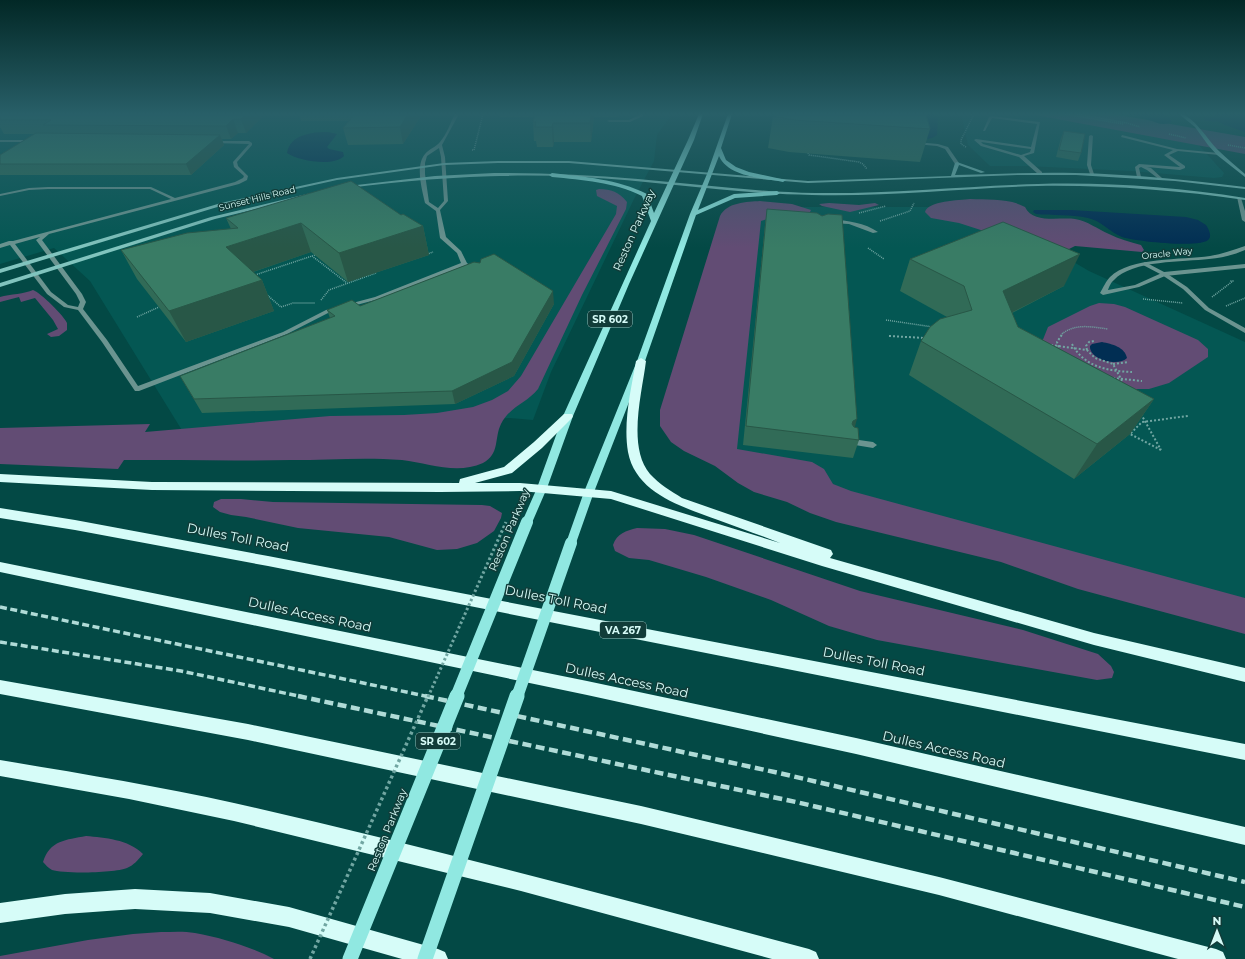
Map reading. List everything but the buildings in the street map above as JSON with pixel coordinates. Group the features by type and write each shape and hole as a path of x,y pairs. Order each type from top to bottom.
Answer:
{"highway":[{"path":"641,361 632,431 632,447 636,462 645,476 660,489 678,501 927,590"},
{"path":"440,488 508,470 533,450 568,416"},
{"path":"0,478 152,486 440,488 520,487 589,492 635,502 822,561 1116,644 1245,675"},
{"name":"Dulles Toll Road","path":"0,513 76,525 260,560 1245,752"},
{"name":"Dulles Access Road","path":"0,567 587,688 856,746 1245,836"},
{"path":"0,687 248,732 641,816 939,886 1216,959"},
{"path":"0,768 129,790 234,812 521,882 809,959"},
{"path":"0,913 65,904 135,899 210,903 289,918 438,959"}],"main road":[{"name":"Reston Parkway","path":"350,959 542,488 568,416 682,159"},
{"path":"425,959 589,492 612,438 693,214 715,159"},
{"path":"723,159 728,165 741,171 783,180"},
{"path":"1225,159 1245,176"},
{"name":"Sunset Hills Road","path":"0,272 192,212 246,198 337,179 444,164 562,161 783,180 839,182 1040,173 1092,174 1139,177 1245,188"},
{"path":"952,176 957,163 976,171 992,175"},
{"path":"552,174 634,188 645,195 654,222"},
{"path":"343,188 445,177 552,174 776,193"},
{"path":"693,214 734,196 776,193 867,194 1017,185 1067,184 1158,189 1242,198 1245,194"},
{"name":"Sunset Hills Road","path":"0,285 213,218 317,193"}],"street":[{"path":"0,246 10,242 238,183 246,176 236,166 235,162 238,159"},
{"path":"423,159 427,203 438,210 443,238 459,251 463,256 464,264"},
{"path":"438,210 446,201 443,159"},
{"path":"953,159 957,163"},
{"path":"1024,159 1040,173"},
{"path":"1089,159 1088,165 1092,174"},
{"path":"1139,177 1137,167 1141,165 1180,169 1183,167 1171,159"},
{"path":"1141,165 1149,169 1160,179"},
{"path":"0,195 29,189 48,188 151,188 174,199"},
{"path":"1242,198 1245,220"},
{"path":"824,226 831,222 845,221 875,232"},
{"path":"55,231 43,236 39,240 79,294 83,302 80,309"},
{"path":"10,242 49,293 66,306 80,309 105,341 137,389 285,333 328,311 376,298 464,264 475,270"},
{"name":"Oracle Way","path":"1245,248 1222,256 1145,264 1129,268 1112,276 1106,283 1103,293 1137,286 1164,274 1245,266"},
{"path":"1145,264 1164,274 1185,288 1207,309 1245,331"},
{"path":"852,442 873,445"}],"path":[{"path":"841,159 863,164 870,173"},
{"path":"877,222 910,211 914,204 914,198"},
{"path":"857,213 885,206 888,203"},
{"path":"868,248 884,259"},
{"path":"418,257 432,252"},
{"path":"249,277 314,255 347,283"},
{"path":"265,292 281,308 293,303 319,303 329,290 383,270"},
{"path":"1214,302 1210,298 1232,281 1225,281"},
{"path":"1225,307 1242,298 1245,298"},
{"path":"1143,299 1188,303"},
{"path":"137,317 159,307"},
{"path":"886,320 935,327"},
{"path":"1065,356 1057,342 1059,336 1065,330 1079,327 1108,329"},
{"path":"889,336 931,339"},
{"path":"1094,341 1089,342 1086,346 1091,355 1101,361 1114,364 1128,362"},
{"path":"1045,344 1087,350"},
{"path":"1072,344 1077,353 1094,365 1117,371 1132,372"},
{"path":"1114,364 1125,387"},
{"path":"1106,377 1121,380 1142,381"},
{"path":"1138,408 1146,422 1161,450 1130,434 1142,422 1146,422 1188,416"},
{"path":"310,959 506,522"}],"shaded area":[{"path":"0,159 654,159 551,372 533,420 510,418 183,432 90,281 54,248 0,264"},
{"path":"302,159 339,159 324,162"},
{"path":"982,159 1211,159 1224,173 1222,177 1214,178 1131,171 1027,166 990,166"},
{"path":"596,190 611,190 618,193 627,202 626,209 582,295 538,389 534,394 513,409 504,418 499,429 496,445 492,455 483,463 463,468 453,468 402,460 374,459 124,460 118,469 0,464 0,428 150,424 145,432 330,416 437,413 473,407 492,400 508,391 521,376 616,214 617,206 597,196"},
{"path":"970,199 1012,202 1025,207 1034,216 1040,218 1080,220 1129,242 1141,245 1144,250 1142,252 1075,246 1067,250 990,233 959,223 931,218 925,212 927,208 938,203"},
{"path":"760,201 792,204 811,210 809,214 761,221 737,449 812,462 824,469 833,484 851,491 1245,598 1245,634 1078,589 1001,562 836,522 810,513 787,502 754,492 738,483 715,466 684,451 671,442 660,426 660,410 720,216 723,211 732,205 743,202"},
{"path":"829,203 859,205 875,203 879,205 850,212 819,204"},
{"path":"741,207 980,207 1089,271 1245,342 1245,617 691,453"},
{"path":"1034,210 1071,210 1186,217 1198,220 1206,225 1210,237 1204,242 1182,244 1129,239 1113,232 1093,219 1075,216 1036,214 1033,212"},
{"path":"33,290 52,305 67,323 67,330 59,336 51,337 47,334 58,329 53,320 35,298 21,302 19,297 0,302 0,297"},
{"path":"1099,303 1114,304 1125,307 1198,340 1208,349 1208,357 1169,383 1149,389 1132,389 1042,342 1048,327"},
{"path":"1102,342 1114,345 1121,349 1126,354 1127,358 1123,361 1112,362 1105,361 1094,355 1090,346 1092,344"},
{"path":"221,499 273,502 482,505 490,506 502,513 494,531 477,543 457,549 437,550 389,537 298,528 231,515 220,512 213,507 214,502"},
{"path":"637,528 665,529 694,535 860,591 1023,630 1098,654 1111,666 1114,672 1112,678 1097,680 877,640 829,626 771,600 706,577 649,560 629,558 615,551 613,545 619,535"},
{"path":"86,836 123,842 137,849 143,854 134,864 127,868 101,872 52,870 43,862 46,855 54,845 65,840"},
{"path":"161,932 191,932 215,937 245,946 274,959 0,959 0,956 88,940"}],"railway":[{"path":"0,607 430,697"},
{"path":"0,642 181,671 303,697"},
{"path":"298,696 796,802 1245,907"},
{"path":"425,696 779,773 1245,882"}]}
